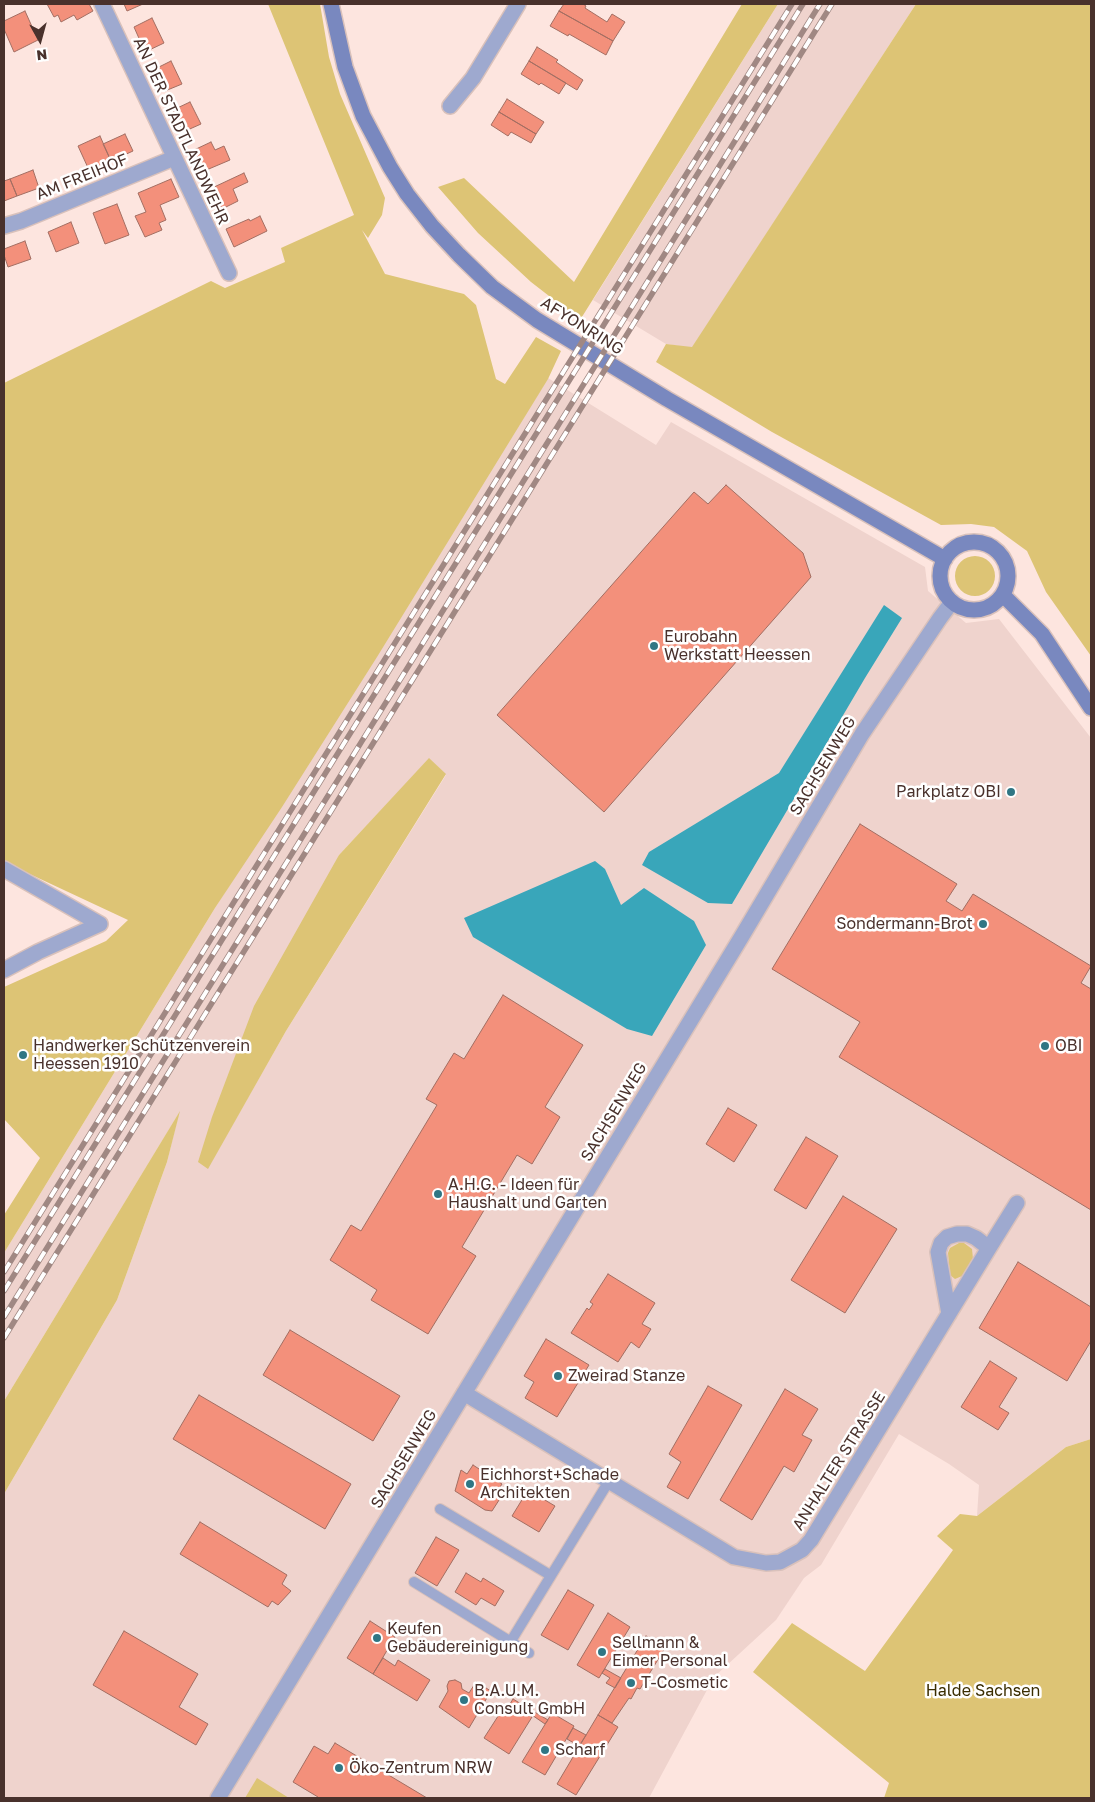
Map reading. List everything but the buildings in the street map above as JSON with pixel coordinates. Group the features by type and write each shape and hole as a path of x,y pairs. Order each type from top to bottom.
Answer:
{"street":[{"name":"AN DER STADTLANDWEHR","path":"102,4 229,273"},
{"name":"AFYONRING","path":"331,4 345,67 363,116 390,167 407,194 432,226 492,287 537,320 651,389 945,558"},
{"path":"450,106 473,78 518,4"},
{"name":"AM FREIHOF","path":"4,226 21,221 174,158"},
{"path":"976,542 993,547 1000,553 1008,569 1009,578 1003,595 988,608 970,610 960,608 952,602 943,590 940,582 940,574 945,558 958,546 966,543 976,542"},
{"path":"1003,595 1042,634 1091,708"},
{"name":"SACHSENWEG","path":"218,1798 862,734 952,602"},
{"path":"4,869 100,924 38,952 4,970"},
{"name":"ANHALTER STRASSE","path":"464,1393 734,1557 766,1563 780,1562 802,1550 811,1540 989,1248 1018,1204"},
{"path":"949,1314 938,1252 941,1243 947,1237 967,1234 989,1248"}],"lane":[{"path":"511,1641 608,1481"},
{"path":"440,1509 550,1575"},
{"path":"414,1582 530,1653"}],"shaded area":[{"path":"778,4 916,4 692,348 666,344 593,300"},
{"path":"548,378 656,445 671,422 925,567 928,591 966,623 999,619 1091,738 1091,1439 1066,1447 977,1516 979,1485 949,1464 899,1434 821,1565 804,1578 776,1620 714,1677 649,1798 4,1798 4,1494 117,1300 167,1162 179,1113 4,1401 4,1253 215,908","holes":["429,759 446,775 286,1031 208,1168 339,855"]}],"green space":[{"path":"268,4 320,4 329,57 340,94 385,198 382,215 368,238 362,230 385,274 464,294 476,305 496,379 505,384 536,337 561,351 548,379 377,657 282,807 215,908 4,1253 4,1215 40,1158 4,1119 4,987 106,941 128,920 4,862 4,383 211,281 225,288 285,262 281,248 354,215"},
{"path":"742,4 778,4 580,320 531,282 478,233 438,187 464,178 574,282"},
{"path":"916,4 1091,4 1091,656 1046,592 1027,551 994,527 971,524 941,525 772,432 656,362 666,344 692,347"},
{"path":"971,556 979,556 986,559 992,565 995,576 992,587 986,593 979,596 971,596 964,593 958,587 955,580 955,572 958,565 964,559"},
{"path":"429,758 446,774 286,1031 208,1169 198,1162 212,1117 254,1006 339,855"},
{"path":"180,1111 167,1162 117,1300 4,1494 4,1401"},
{"path":"959,1243 964,1243 972,1249 973,1259 962,1276 955,1279 950,1275 948,1253 950,1248"},
{"name":"Halde Sachsen","path":"1091,1439 1091,1798 884,1798 889,1783 753,1672 792,1623 865,1671 953,1550 937,1536 960,1514 977,1516 1066,1447"},
{"path":"257,1778 289,1798 245,1798"}],"water":[{"path":"884,605 902,618 732,904 708,903 642,865 649,852 779,773"},
{"path":"595,861 605,869 621,905 644,888 694,921 706,945 652,1036 627,1029 473,937 464,918"}],"railway":[{"path":"4,1272 792,4"},
{"path":"4,1291 803,4"},
{"path":"4,1317 820,4"},
{"path":"4,1338 832,4"}],"place":[{"name":"Eurobahn Werkstatt Heessen","path":"654,646"},
{"name":"Parkplatz OBI","path":"1011,792"},
{"name":"Sondermann-Brot","path":"983,924"},
{"name":"OBI","path":"1045,1046"},
{"name":"Handwerker Schützenverein Heessen 1910","path":"23,1055"},
{"name":"A.H.G. - Ideen für Haushalt und Garten","path":"438,1194"},
{"name":"Zweirad Stanze","path":"558,1376"},
{"name":"Eichhorst+Schade Architekten","path":"470,1484"},
{"name":"Keufen Gebäudereinigung","path":"377,1638"},
{"name":"Sellmann & Eimer Personal","path":"602,1652"},
{"name":"T-Cosmetic","path":"631,1683"},
{"name":"B.A.U.M. Consult GmbH","path":"464,1700"},
{"name":"Scharf","path":"545,1750"},
{"name":"Öko-Zentrum NRW","path":"339,1768"}]}
